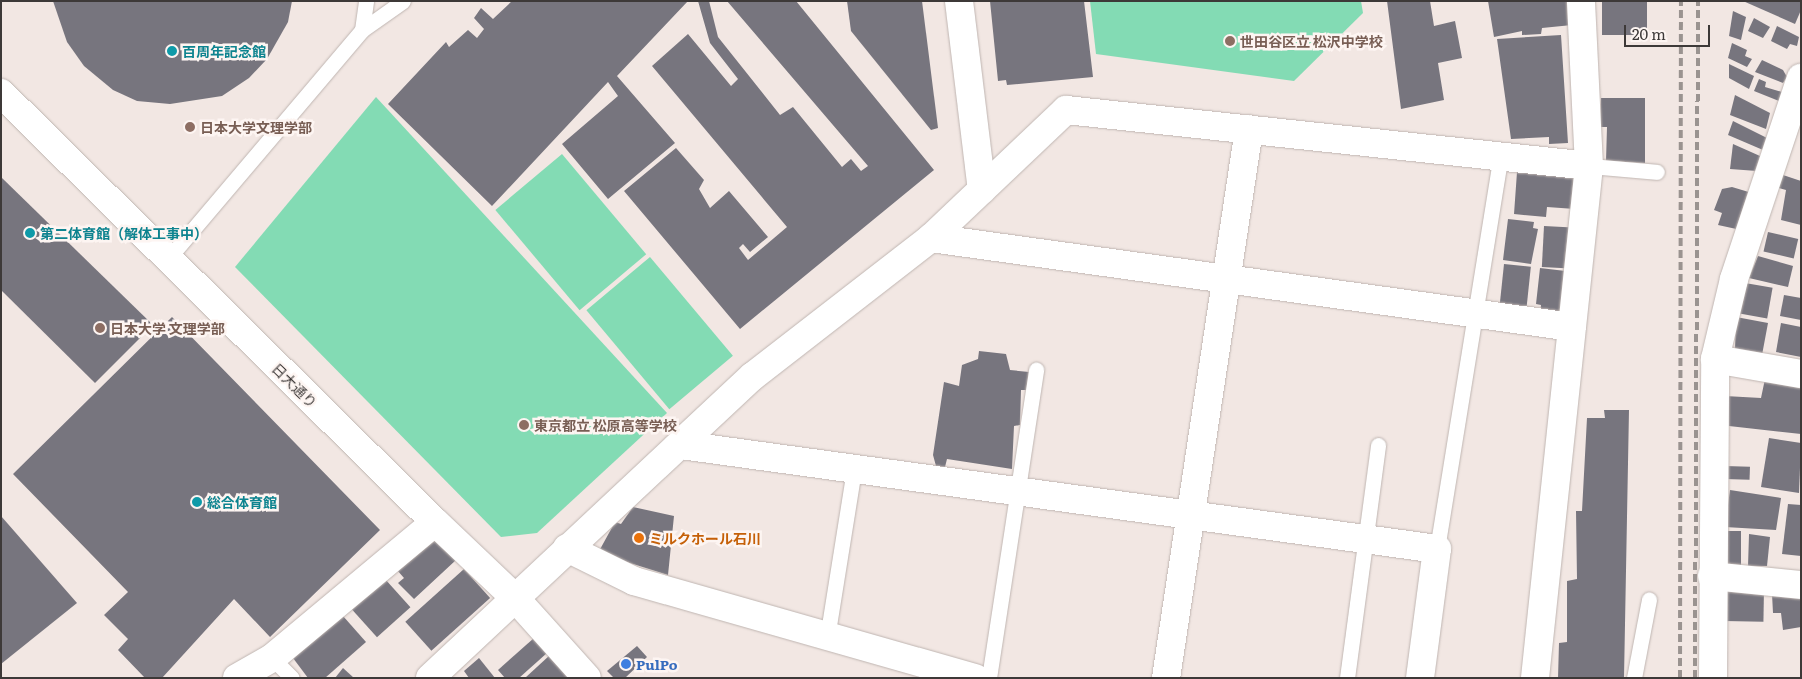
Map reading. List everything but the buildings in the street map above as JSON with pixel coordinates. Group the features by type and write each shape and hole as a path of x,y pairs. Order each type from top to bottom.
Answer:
{"street":[{"path":"959,1 982,190"},
{"path":"1535,678 1589,166 1581,1"},
{"path":"1713,678 1712,576 1715,359 1734,278 1801,78"},
{"name":"日大通り","path":"1,93 167,260 516,599 587,678"},
{"path":"430,678 516,599 567,548 754,376 931,238 1066,110 1500,160 1589,166"},
{"path":"1166,678 1249,130"},
{"path":"931,238 1226,281 1572,327"},
{"path":"1715,359 1801,374"},
{"path":"681,445 1437,549 1420,678"},
{"path":"237,678 272,658 435,522"},
{"path":"567,548 634,581 827,638 975,678"},
{"path":"1712,576 1801,585"}],"lane":[{"path":"362,30 366,1"},
{"path":"167,260 362,30 403,1"},
{"path":"1437,549 1500,160"},
{"path":"1589,166 1657,172"},
{"path":"989,678 1036,370"},
{"path":"1347,678 1368,539 1378,445"},
{"path":"827,638 854,469"},
{"path":"1634,678 1649,599"},
{"path":"272,658 292,678"}],"green space":[{"path":"1090,1 1361,1 1363,13 1294,81 1096,54"},
{"path":"376,97 667,413 537,533 501,537 235,267"},
{"path":"562,154 646,254 580,310 495,210"},
{"path":"650,257 733,356 669,409 586,310"}],"railway":[{"path":"1680,678 1681,1"},
{"path":"1695,678 1698,1"}],"place":[{"name":"世田谷区立 松沢中学校","path":"1230,41"},
{"name":"百周年記念館","path":"172,51"},
{"name":"日本大学文理学部","path":"190,127"},
{"name":"第二体育館（解体工事中）","path":"30,233"},
{"name":"日本大学 文理学部","path":"100,328"},
{"name":"東京都立 松原高等学校","path":"524,425"},
{"name":"総合体育館","path":"197,502"},
{"name":"ミルクホール石川","path":"639,538"},
{"name":"PulPo","path":"626,664"}]}
